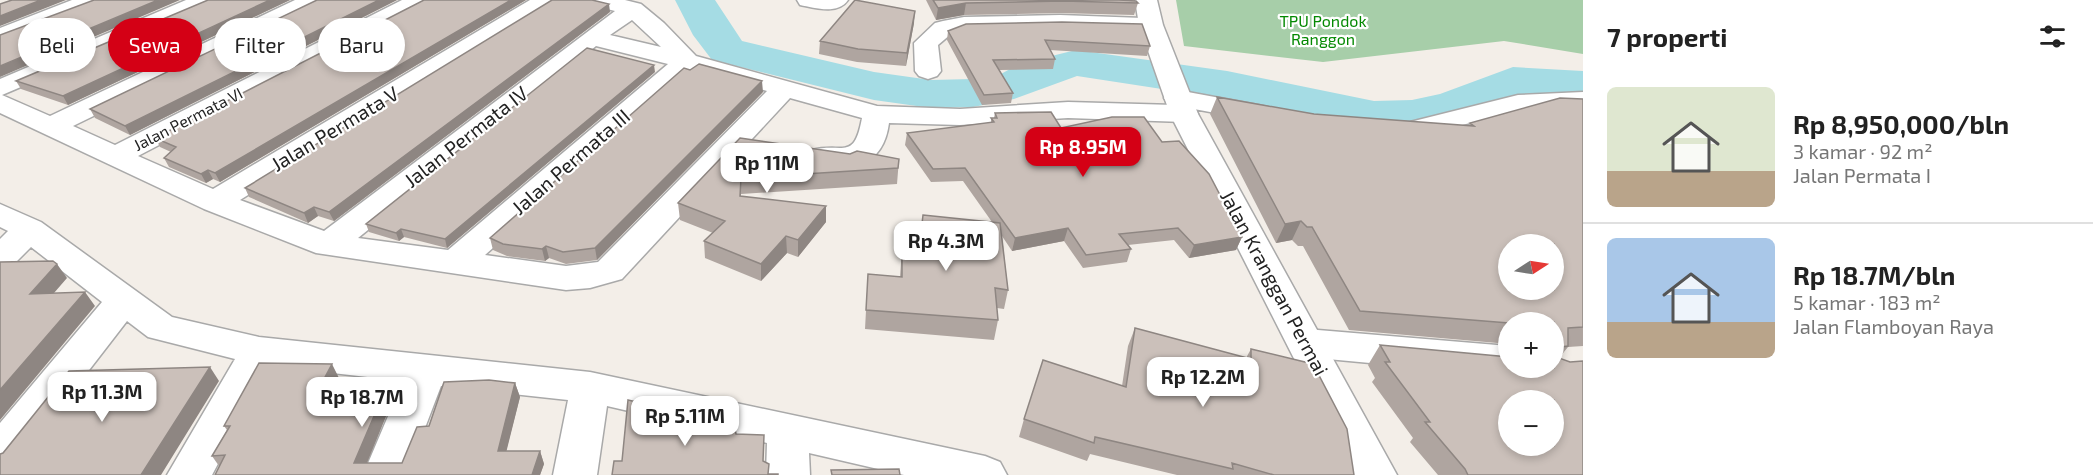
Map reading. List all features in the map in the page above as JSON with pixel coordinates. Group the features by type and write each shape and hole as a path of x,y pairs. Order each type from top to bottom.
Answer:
{"street":[{"path":"0,36 92,0"},
{"path":"0,88 205,0"},
{"path":"48,127 314,0"},
{"name":"Jalan Permata VI","path":"117,156 419,0"},
{"name":"Jalan Permata V","path":"215,202 546,0"},
{"path":"599,0 633,9 656,28 687,61"},
{"path":"808,0 827,3 837,0"},
{"path":"1002,0 1016,21"},
{"name":"Jalan Kranggan Permai","path":"1146,0 1151,25 1178,101 1375,475"},
{"name":"Jalan Permata IV","path":"328,245 591,38 633,9"},
{"path":"928,71 926,43 943,28 964,24 1016,21 1151,25"},
{"path":"591,38 687,61 783,90 876,114 960,117 1178,101 1282,117"},
{"name":"Jalan Permata III","path":"456,262 687,61"},
{"path":"0,103 215,202 328,245 566,278 610,271 731,141 783,90"},
{"path":"1364,126 1410,130 1518,103 1583,100"},
{"path":"798,152 842,159 862,154 874,130 876,114"},
{"path":"731,141 764,147"},
{"path":"0,258 15,222 161,328 259,351 590,387 984,475"},
{"path":"0,453 124,300"},
{"path":"1306,343 1498,360"},
{"path":"189,475 259,351"},
{"path":"385,475 428,368"},
{"path":"575,475 590,387"},
{"path":"788,432 788,475"}],"green space":[{"name":"TPU Pondok Ranggon","path":"1176,0 1583,0 1583,54 1504,41 1323,62 1184,46"}],"building":[{"path":"12,0 41,0 0,16 0,4"},
{"path":"94,0 158,0 115,18 108,18 108,21 96,26 96,18 46,18"},
{"path":"208,0 270,0 231,18 214,18 214,26 202,32 202,18 165,18"},
{"path":"317,0 379,0 343,18 318,18 318,30 306,36 306,18 280,18"},
{"path":"424,0 511,0 405,62 405,18 389,18"},
{"path":"552,0 592,0 609,4 329,212 314,207 304,213 245,188"},
{"path":"855,0 915,11 907,53 858,49 820,41"},
{"path":"933,0 1119,0 1138,3 1063,1 966,3 938,8"},
{"path":"1062,22 1142,24 1150,46 1045,40 1055,59 993,60 1013,93 984,95 948,31 966,24"},
{"path":"18,28 18,58 0,66 0,35"},
{"path":"108,42 108,72 115,72 63,96 16,81 37,72 96,72 96,47"},
{"path":"587,48 654,65 445,239 401,229 396,233 366,224"},
{"path":"214,49 214,72 234,72 125,126 90,109 167,72 202,72 202,55"},
{"path":"318,54 318,72 388,72 215,173 208,170 201,174 164,158 176,147 155,138 284,72 306,72 306,61"},
{"path":"699,64 762,81 595,248 563,252 546,246 542,249 503,244 490,238 684,68 690,70"},
{"path":"1217,97 1314,114 1474,126 1470,123 1560,98 1583,99 1583,327 1568,328 1568,346 1564,347 1564,312 1498,312 1498,322 1360,311 1312,227 1307,227 1301,221 1285,224"},
{"path":"1051,112 1061,128 1112,117 1144,117 1162,142 1179,141 1209,174 1242,237 1194,245 1178,228 1119,234 1131,249 1086,255 1068,228 1015,238 965,168 933,169 907,133 994,122 991,118 997,118 995,113"},
{"path":"740,138 850,154 857,151 899,159 898,168 741,178 740,196 826,206 798,240 786,236 761,264 704,241 725,221 678,203"},
{"path":"923,215 1000,223 1008,290 995,288 998,320 866,310 868,274 902,277 902,249 919,250"},
{"path":"53,261 57,264 30,294 85,292 0,390 0,262"},
{"path":"1135,328 1251,359 1251,349 1313,364 1347,429 1354,475 1274,475 1232,463 1233,469 1095,437 1094,443 1024,419 1043,360 1126,387"},
{"path":"1380,345 1498,356 1498,378 1564,378 1564,360 1583,361 1583,475 1468,475 1425,422 1430,422 1385,362 1390,362"},
{"path":"259,363 332,364 324,379 389,381 354,463 402,463 417,427 429,426 444,382 489,380 515,383 498,451 540,451 532,475 215,475 225,455 212,456 230,426 224,426"},
{"path":"210,367 141,475 0,475 0,454 69,371"},
{"path":"628,400 700,417 699,430 735,429 736,434 764,435 763,461 769,464 768,474 778,475 612,475 614,461 622,461"},
{"path":"899,469 900,475 832,475 831,470"}],"waterway":[{"path":"695,0 714,35 727,51 874,86 931,94 973,93 1014,85 1035,74 1076,63 1227,85 1374,116 1412,115 1455,105 1513,81 1583,85"}]}
